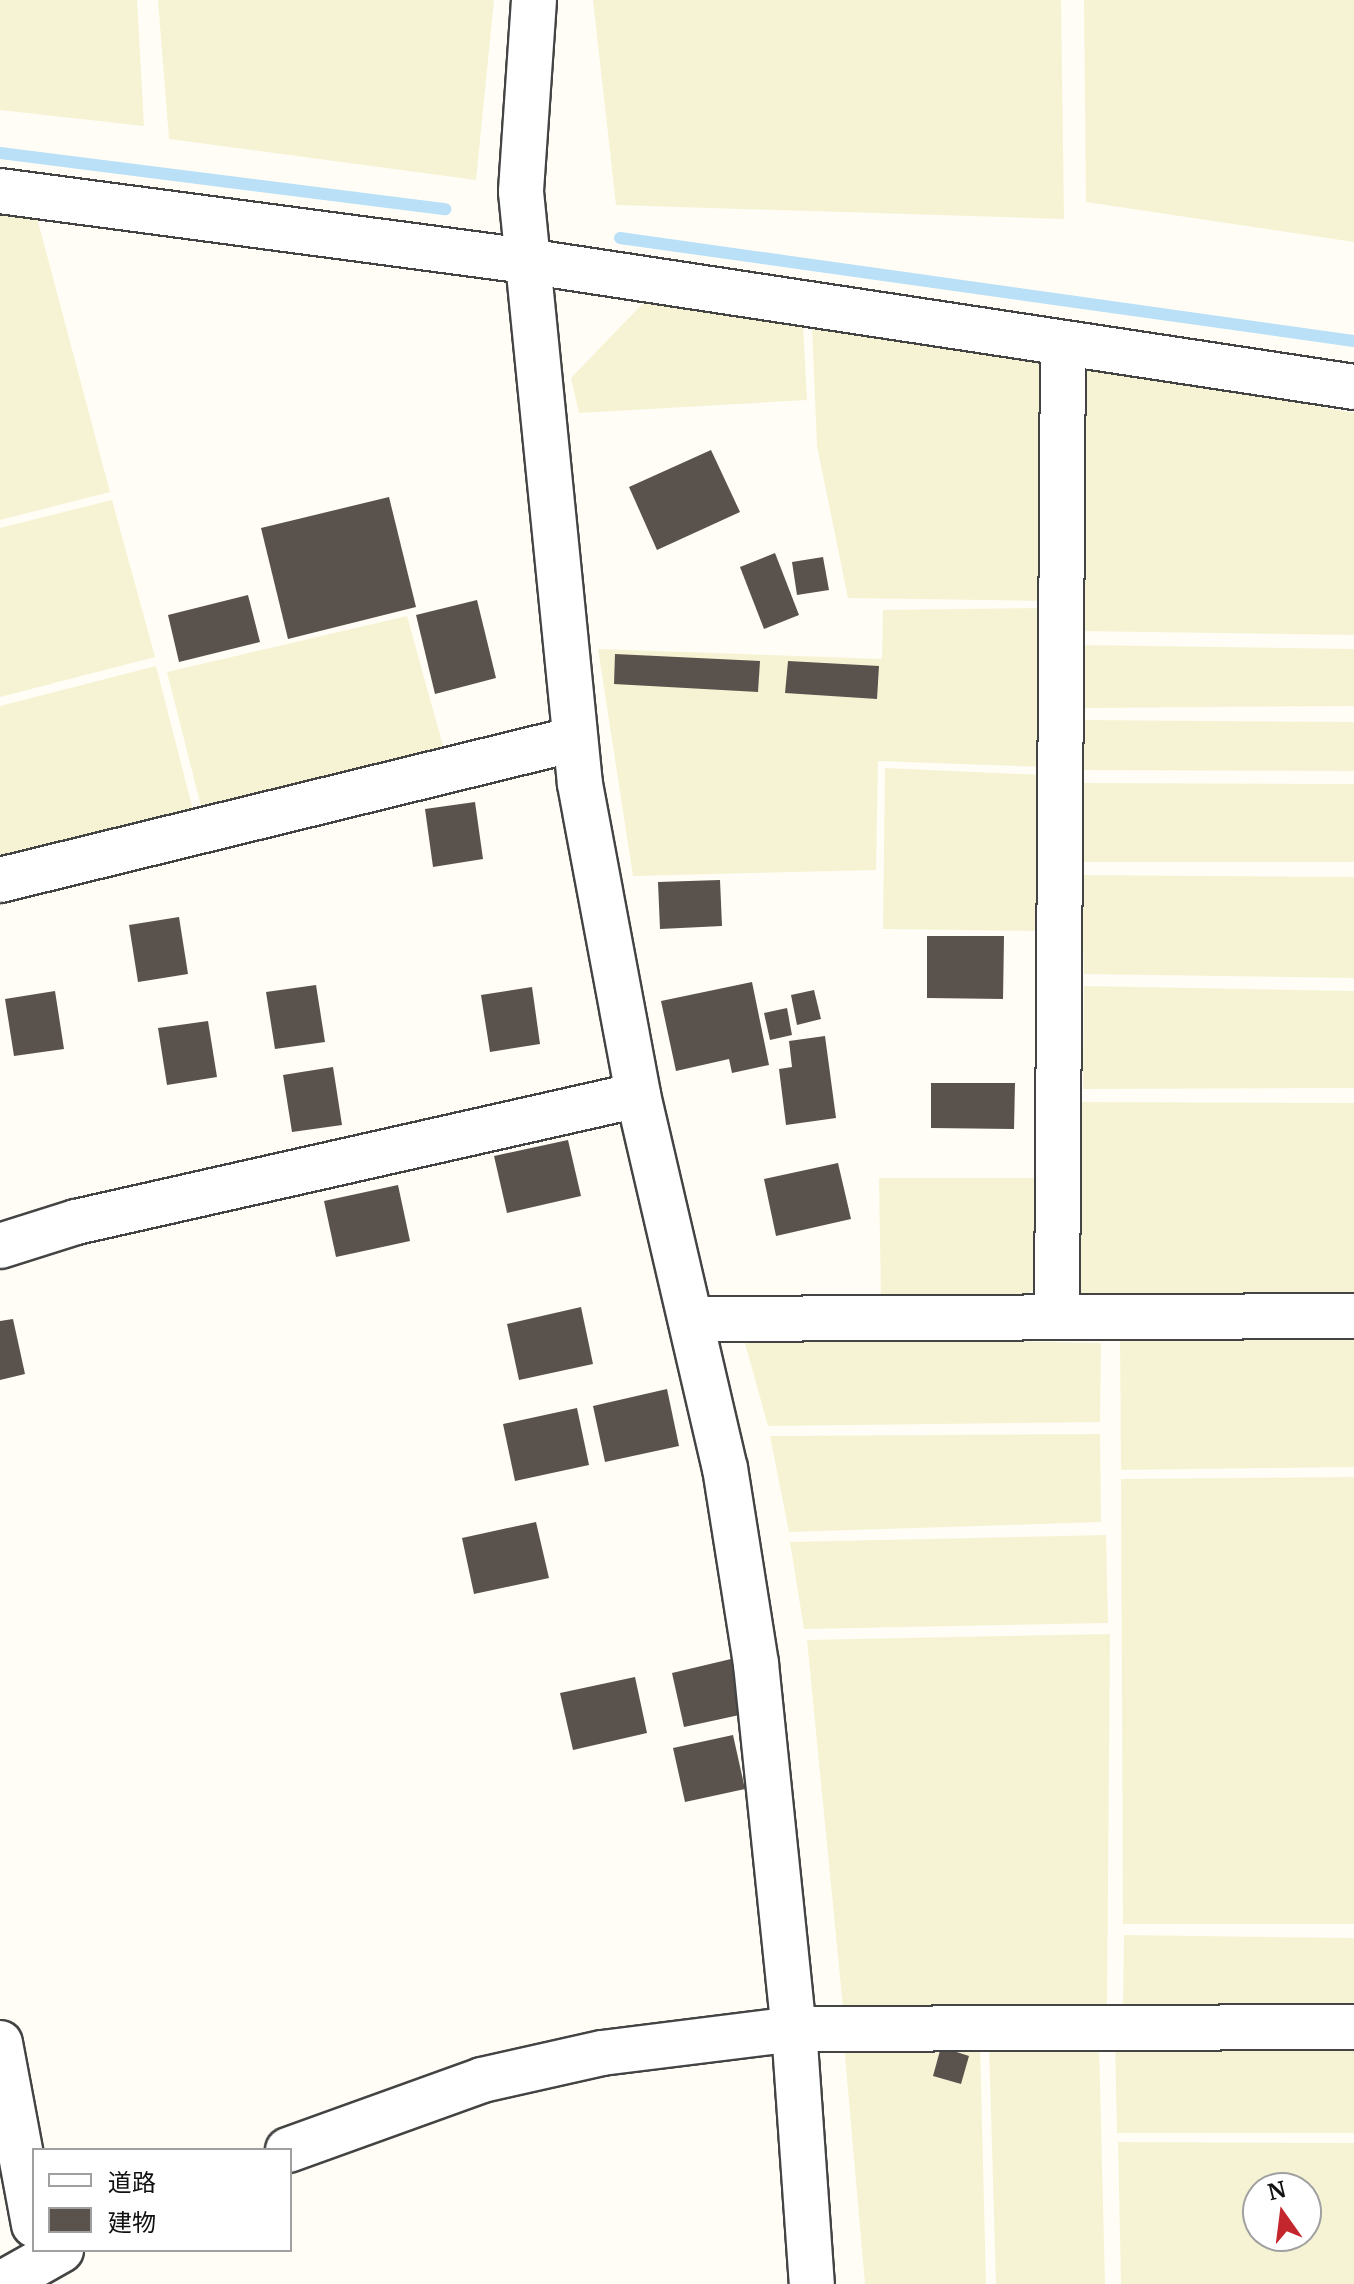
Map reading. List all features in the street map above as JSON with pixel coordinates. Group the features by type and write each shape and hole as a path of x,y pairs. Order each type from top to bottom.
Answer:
{"street":[{"path":"534,0 521,192 575,739 638,1095 694,1319 725,1468 756,1664 794,2029 812,2284"},
{"path":"0,191 526,261 1063,346 1354,387"},
{"path":"1057,1317 1063,346"},
{"path":"0,880 575,739"},
{"path":"0,1246 76,1222 638,1095"},
{"path":"694,1319 1354,1316"},
{"path":"292,2149 482,2080 602,2053 794,2029 1354,2027"},
{"path":"0,2043 32,2193"},
{"path":"1,2284 45,2254"}],"shaded area":[{"path":"0,0 137,0 144,126 0,110"},
{"path":"158,0 494,0 476,180 169,139"},
{"path":"593,0 1061,0 1064,219 616,205"},
{"path":"1084,0 1354,0 1354,242 1086,202"},
{"path":"0,208 36,214 110,492 0,520"},
{"path":"648,298 803,324 807,400 579,413 571,378"},
{"path":"812,327 1037,358 1047,373 1044,601 848,598 817,446"},
{"path":"1084,364 1354,413 1354,635 1077,631"},
{"path":"112,500 155,657 0,697 0,528"},
{"path":"1044,608 1046,767 878,761 876,870 633,876 598,649 882,659 883,610"},
{"path":"407,616 445,753 202,810 167,672"},
{"path":"1079,645 1354,649 1354,706 1081,708"},
{"path":"156,666 194,814 0,859 0,706"},
{"path":"1084,720 1354,722 1354,771 1083,770"},
{"path":"885,768 1043,775 1041,931 883,929"},
{"path":"1082,783 1354,784 1354,862 1083,862"},
{"path":"1081,875 1354,877 1354,978 1084,974"},
{"path":"1084,986 1354,991 1354,1088 1083,1089"},
{"path":"1081,1102 1354,1103 1354,1300 1081,1298"},
{"path":"879,1178 1037,1178 1037,1289 1005,1304 881,1300"},
{"path":"743,1336 1101,1343 1100,1422 768,1426"},
{"path":"1120,1340 1354,1340 1354,1467 1121,1470"},
{"path":"1100,1434 1101,1522 789,1532 770,1436"},
{"path":"1354,1477 1354,1924 1123,1924 1121,1479"},
{"path":"1106,1535 1108,1623 804,1629 790,1542"},
{"path":"1110,1634 1107,2007 843,2007 807,1640"},
{"path":"1124,1935 1354,1938 1354,2014 1123,2011"},
{"path":"1115,2041 1354,2042 1354,2133 1117,2133"},
{"path":"989,2043 1099,2045 1105,2284 996,2284"},
{"path":"844,2044 980,2044 986,2284 865,2284"},
{"path":"1118,2142 1354,2143 1354,2284 1121,2284"}],"building":[{"path":"711,450 740,512 657,550 629,487"},
{"path":"389,497 416,607 288,639 261,528"},
{"path":"775,553 799,615 764,629 740,567"},
{"path":"823,557 829,590 797,595 792,562"},
{"path":"248,595 260,642 179,662 168,615"},
{"path":"477,600 496,678 435,694 416,615"},
{"path":"615,654 760,661 758,692 614,684"},
{"path":"788,661 879,666 877,699 785,693"},
{"path":"475,802 483,859 433,867 425,809"},
{"path":"720,880 722,926 660,929 658,882"},
{"path":"179,917 188,974 138,982 129,925"},
{"path":"927,936 1004,936 1003,999 927,998"},
{"path":"752,982 769,1065 732,1073 729,1059 676,1071 661,1001"},
{"path":"316,985 325,1042 275,1049 266,992"},
{"path":"532,987 540,1044 490,1052 481,995"},
{"path":"814,990 821,1019 797,1025 791,995"},
{"path":"55,991 64,1049 14,1056 5,999"},
{"path":"787,1008 792,1035 770,1040 764,1013"},
{"path":"208,1021 217,1077 167,1085 158,1028"},
{"path":"825,1036 836,1118 786,1125 779,1069 792,1067 789,1041"},
{"path":"333,1067 342,1125 292,1132 283,1075"},
{"path":"931,1083 1015,1083 1014,1129 931,1128"},
{"path":"568,1140 581,1196 507,1213 494,1156"},
{"path":"838,1163 851,1219 776,1236 764,1179"},
{"path":"398,1185 410,1241 336,1257 324,1201"},
{"path":"581,1307 593,1364 519,1380 507,1324"},
{"path":"13,1319 25,1374 0,1380 0,1321"},
{"path":"667,1389 679,1446 605,1462 593,1406"},
{"path":"577,1408 589,1465 515,1481 503,1424"},
{"path":"536,1522 549,1578 474,1594 462,1538"},
{"path":"731,1659 744,1714 684,1727 672,1673"},
{"path":"635,1677 647,1733 573,1750 560,1693"},
{"path":"733,1735 745,1789 685,1802 673,1748"},
{"path":"941,2047 969,2056 961,2084 933,2076"}],"waterway":[{"path":"0,153 445,209"},
{"path":"620,238 1354,341"}]}
